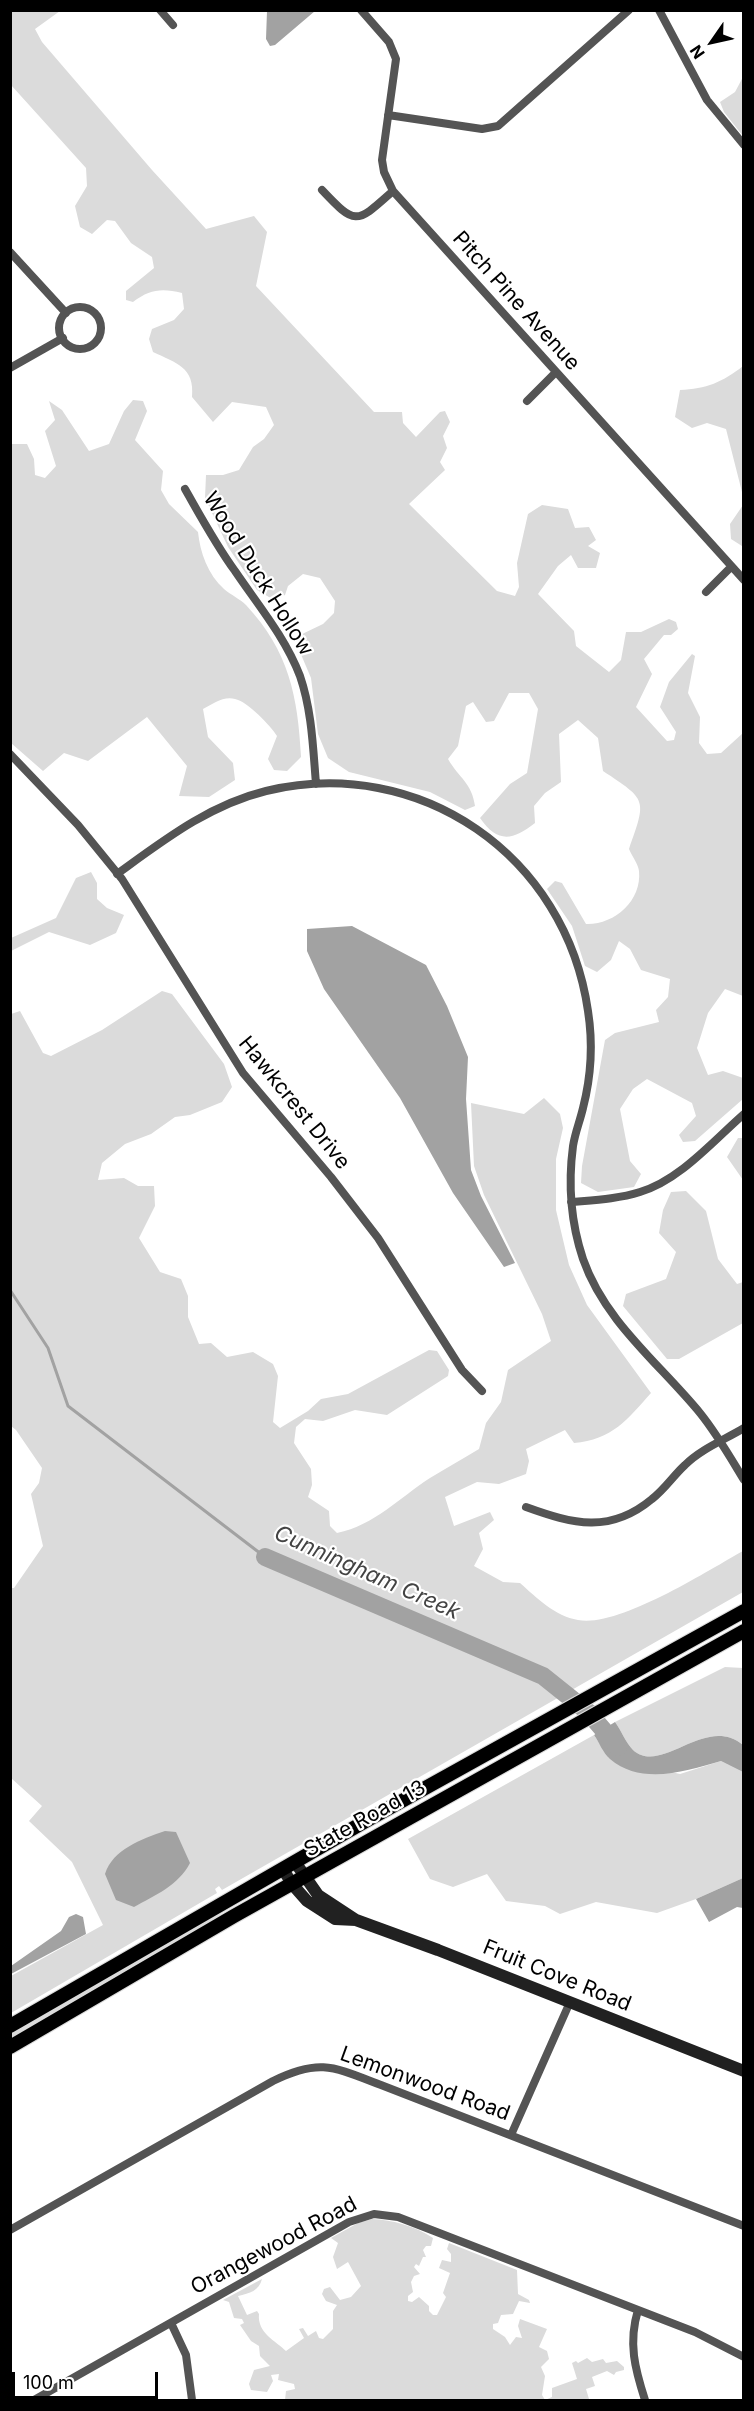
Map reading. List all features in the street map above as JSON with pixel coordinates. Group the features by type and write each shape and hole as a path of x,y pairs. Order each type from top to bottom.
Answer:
{"main road":[{"name":"State Road 13","path":"10,2026 289,1865 744,1611"},
{"name":"State Road 13","path":"10,2047 298,1881 744,1631"}],"street":[{"path":"160,10 173,25"},
{"name":"Pitch Pine Avenue","path":"361,10 389,42 396,59 382,160 384,172 393,191 744,580"},
{"path":"388,115 482,129 498,126 629,10"},
{"path":"659,10 707,100 744,145"},
{"path":"322,190 344,213 354,218 364,215 393,191"},
{"path":"10,252 66,313"},
{"path":"84,308 98,318 101,333 91,346 76,348 63,338 60,325 66,313 84,308"},
{"path":"10,368 63,338"},
{"path":"527,401 556,372"},
{"name":"Wood Duck Hollow","path":"185,489 220,549 280,636 293,661 305,695 311,722 316,784"},
{"path":"706,592 731,567"},
{"name":"Hawkcrest Drive","path":"10,754 51,795 117,873 155,929 219,1038 243,1073 331,1177 378,1238 456,1361 482,1391"},
{"path":"117,873 180,828 223,806 265,792 316,784 367,787 420,799 478,829 512,857 551,906 566,933 580,972 590,1037 588,1087 571,1161 571,1202 578,1240 598,1292 617,1320 700,1414 721,1441 744,1480"},
{"path":"571,1202 623,1197 654,1187 676,1173 744,1114"},
{"path":"526,1507 578,1523 597,1523 625,1516 652,1499 685,1464 744,1428"},
{"name":"Fruit Cove Road","path":"289,1865 298,1881 356,1920 744,2071"},
{"path":"510,2136 570,2002"},
{"name":"Lemonwood Road","path":"10,2230 273,2081 308,2067 340,2070 744,2226"},
{"name":"Orangewood Road","path":"33,2400 349,2222 374,2214 398,2217 695,2332 744,2356"},
{"path":"638,2310 633,2328 633,2357 645,2400"},
{"path":"171,2323 186,2355 192,2400"}],"shaded area":[{"path":"11,10 60,11 35,29 42,42 206,229 254,216 267,232 256,286 374,412 402,412 403,423 416,437 440,412 445,411 450,422 443,436 447,448 440,462 445,470 409,504 497,591 515,596 519,587 517,563 528,514 542,505 568,509 575,528 589,527 596,540 588,546 600,553 596,568 578,568 571,555 558,566 538,594 574,631 576,646 609,672 621,660 626,632 641,632 669,619 676,622 678,629 671,635 664,635 644,659 652,674 636,707 667,741 674,740 676,732 660,707 669,682 692,654 695,656 688,693 700,717 699,743 707,754 721,753 743,733 743,996 725,989 708,1013 697,1048 708,1075 723,1071 743,1078 743,1099 695,1141 683,1142 679,1135 696,1116 692,1103 647,1079 633,1089 620,1109 630,1161 641,1174 634,1187 598,1192 581,1183 582,1166 605,1040 615,1033 659,1022 656,1010 668,997 670,979 641,970 630,949 619,941 611,960 597,972 585,966 572,926 547,889 555,881 562,883 586,924 607,920 624,909 636,892 639,882 639,871 629,849 639,820 639,802 628,788 603,771 598,738 578,720 559,734 561,782 545,793 534,806 535,823 513,836 506,837 493,832 480,818 510,784 527,773 538,709 529,693 509,693 494,721 486,722 473,702 466,706 458,746 448,759 468,786 473,798 475,806 465,810 430,792 349,772 328,758 318,734 311,678 297,645 298,636 323,624 334,613 335,601 320,578 303,574 288,586 285,595 274,600 257,590 228,547 205,498 206,475 223,475 239,470 253,447 264,439 274,425 266,407 232,402 213,422 192,397 192,387 187,372 176,363 153,352 149,339 152,329 174,320 184,309 182,293 168,290 156,291 145,294 133,302 126,300 126,291 154,268 152,257 131,243 115,221 107,220 92,234 80,227 75,206 87,186 86,168 11,85"},
{"path":"267,10 315,11 275,45 270,46 266,39"},
{"path":"743,77 743,136 724,112 720,102 735,92"},
{"path":"743,366 743,496 726,429 707,423 692,428 675,417 680,390 714,384"},
{"path":"133,400 143,401 147,411 135,440 163,471 161,490 169,504 198,532 203,555 213,577 224,589 246,605 261,622 282,657 294,695 301,757 287,771 274,770 268,759 277,736 246,704 235,699 226,699 203,709 208,737 233,763 235,780 209,797 179,796 187,766 147,717 88,761 64,753 43,771 11,743 11,444 27,444 34,459 35,475 45,478 56,466 45,431 55,420 49,401 62,410 89,451 109,444 124,411"},
{"path":"743,505 744,546 742,546 731,539 730,524"},
{"path":"91,872 97,883 97,899 107,908 124,915 116,933 90,945 49,932 11,951 11,938 56,918 76,878"},
{"path":"352,926 426,965 447,1006 468,1057 466,1099 471,1170 481,1196 515,1263 504,1267 453,1193 400,1098 324,989 307,951 307,929"},
{"path":"162,991 172,994 224,1064 232,1087 222,1102 190,1115 175,1117 151,1134 125,1144 102,1163 98,1180 124,1178 138,1186 154,1186 155,1206 139,1238 160,1272 181,1279 188,1296 188,1317 199,1344 211,1343 227,1357 253,1352 273,1364 278,1376 273,1422 280,1428 308,1411 321,1399 348,1394 429,1350 437,1351 449,1370 448,1376 387,1415 355,1410 323,1421 305,1419 296,1427 294,1443 311,1469 312,1485 308,1497 329,1511 330,1526 337,1533 363,1524 430,1478 479,1449 486,1423 501,1402 508,1370 551,1341 542,1314 484,1195 474,1166 471,1103 524,1114 544,1098 560,1114 563,1128 556,1159 556,1210 569,1265 587,1305 651,1393 627,1419 609,1433 599,1438 574,1443 565,1430 526,1449 529,1461 526,1474 499,1484 477,1482 445,1497 454,1526 490,1512 494,1520 479,1533 483,1549 474,1566 503,1582 520,1583 554,1610 578,1620 595,1620 638,1607 686,1584 743,1551 743,1592 222,1890 219,1886 215,1889 217,1893 11,2013 11,1976 103,1925 72,1862 29,1821 42,1806 11,1778 11,1588 14,1588 43,1546 31,1494 39,1483 42,1468 11,1426 11,1014 20,1011 43,1053 51,1056 102,1030"},
{"path":"738,1138 743,1138 743,1180 727,1157"},
{"path":"686,1191 706,1211 718,1259 737,1284 743,1282 743,1323 679,1359 667,1359 623,1306 626,1294 666,1279 676,1252 659,1233 663,1210 671,1192"},
{"path":"725,1667 743,1668 743,1745 729,1737 714,1736 657,1756 644,1756 630,1747 615,1722"},
{"path":"615,1722 630,1747 644,1756 657,1756 671,1752 714,1736 729,1737 743,1745 743,1772 721,1761 664,1774 636,1772 623,1767 608,1757 594,1735"},
{"path":"594,1735 609,1758 680,1774 721,1761 743,1772 743,1878 657,1913 596,1902 560,1914 545,1906 506,1901 487,1874 453,1887 430,1879 408,1839"},
{"path":"165,1831 176,1832 190,1863 185,1871 173,1884 134,1907 116,1900 105,1874 109,1865 129,1846"},
{"path":"743,1878 743,1908 737,1907 709,1922 696,1899"},
{"path":"277,1880 223,1912 210,1924 11,2041 10,2033"},
{"path":"76,1914 83,1917 86,1934 11,1974 11,1966 61,1931 69,1917"},
{"path":"372,2219 404,2224 433,2238 431,2246 426,2246 423,2250 426,2257 423,2257 419,2266 416,2264 414,2267 420,2274 414,2276 411,2282 413,2292 408,2296 408,2301 412,2302 419,2297 429,2306 429,2311 433,2315 437,2315 446,2297 443,2293 450,2273 439,2268 442,2260 451,2262 451,2254 447,2249 449,2243 517,2270 518,2294 530,2303 519,2301 513,2314 501,2315 498,2323 493,2324 493,2329 505,2337 510,2345 516,2337 522,2338 518,2326 520,2319 547,2329 539,2347 547,2351 549,2359 541,2367 545,2376 542,2395 545,2400 285,2400 286,2391 295,2389 294,2384 278,2380 279,2374 271,2375 273,2381 267,2392 251,2390 249,2384 254,2370 270,2366 260,2356 259,2346 251,2341 240,2325 244,2323 242,2319 234,2318 229,2302 223,2300 262,2279 256,2289 238,2296 247,2315 257,2311 261,2326 268,2336 286,2351 304,2338 299,2329 303,2328 308,2336 316,2331 319,2338 323,2339 333,2329 333,2311 337,2305 326,2301 322,2294 324,2289 330,2287 340,2300 351,2297 361,2286 348,2262 337,2269 333,2257 338,2243 331,2238 358,2223"},
{"path":"587,2358 592,2362 603,2359 606,2363 617,2361 624,2367 624,2370 614,2375 607,2371 592,2377 595,2386 586,2389 589,2399 587,2400 545,2400 552,2397 552,2388 577,2379 572,2363 576,2361 578,2363"}],"waterway":[{"name":"Cunningham Creek","path":"10,1290 48,1348 68,1406 265,1557"},
{"name":"Cunningham Creek","path":"265,1557 543,1676 588,1712 618,1747"}]}
